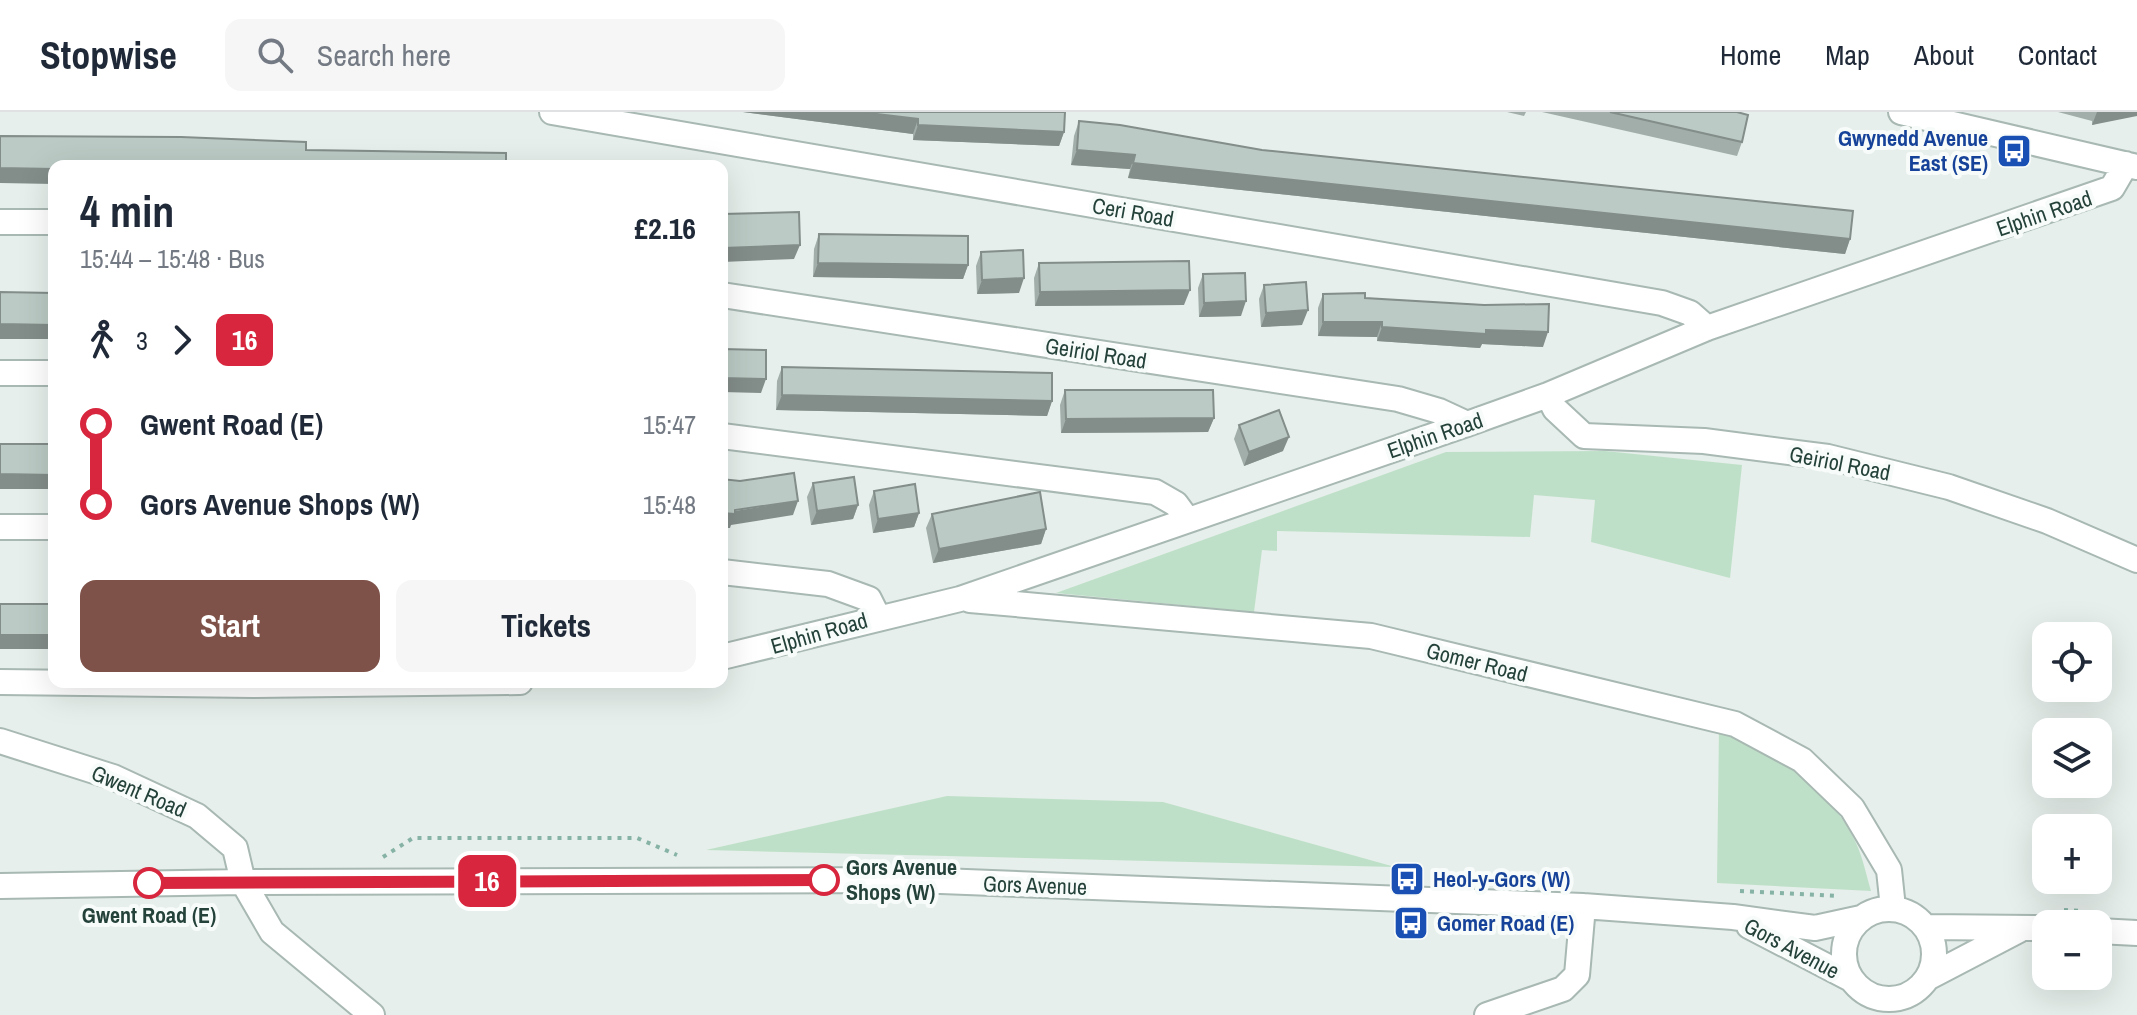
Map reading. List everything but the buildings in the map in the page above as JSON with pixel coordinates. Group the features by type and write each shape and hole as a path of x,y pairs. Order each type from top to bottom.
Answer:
{"street":[{"name":"Ceri Road","path":"552,112 1662,303 1690,313 1707,328"},
{"path":"1901,112 2131,166"},
{"name":"Elphin Road","path":"728,655 960,599 1467,424 1548,395 1707,328 2112,188 2131,166"},
{"path":"0,222 48,222"},
{"name":"Geiriol Road","path":"728,296 1398,399 1439,411 1467,424"},
{"path":"0,373 48,373"},
{"name":"Geiriol Road","path":"1548,395 1555,409 1584,436 1704,441 1828,457 1949,487 2047,521 2137,560"},
{"path":"728,437 1155,492 1176,504 1187,519"},
{"path":"0,527 48,527"},
{"path":"728,573 828,584 869,599 878,617"},
{"name":"Gomer Road","path":"960,599 1371,636 1735,724 1802,760 1852,808 1889,870 1893,908"},
{"path":"3,685 48,685"},
{"name":"Gwent Road","path":"0,741 113,777 197,816 235,848 243,882 272,932 372,1015"},
{"name":"Gors Avenue","path":"0,886 243,882 915,880 1583,906 1733,917 1815,928 1861,918"},
{"path":"1487,1015 1563,989 1577,975 1583,906"},
{"path":"1929,977 1935,955 1927,927 1913,915 1893,908 1861,918 1845,945 1845,964 1862,996 1893,1000 1902,1006 1929,977 2032,928"},
{"name":"Gors Avenue","path":"1733,917 1862,996"},
{"path":"1927,927 2032,927"},
{"path":"2112,932 2137,933"}],"green space":[{"path":"1605,451 1742,465 1730,578 1591,542 1595,500 1534,495 1530,537 1277,531 1277,551 1262,550 1254,612 1056,593 1446,452"},
{"path":"1719,729 1778,760 1828,801 1856,843 1871,891 1717,883"},
{"path":"947,796 1163,802 1395,867 706,850"}],"bus line":[{"name":"16","path":"149,883 824,880"}],"place":[{"name":"Gwynedd Avenue East (SE)","path":"2014,151"},
{"name":"Heol-y-Gors (W)","path":"1407,879"},
{"name":"Gors Avenue Shops (W)","path":"824,880"},
{"name":"Gwent Road (E)","path":"149,883"},
{"name":"Gomer Road (E)","path":"1411,923"}]}
